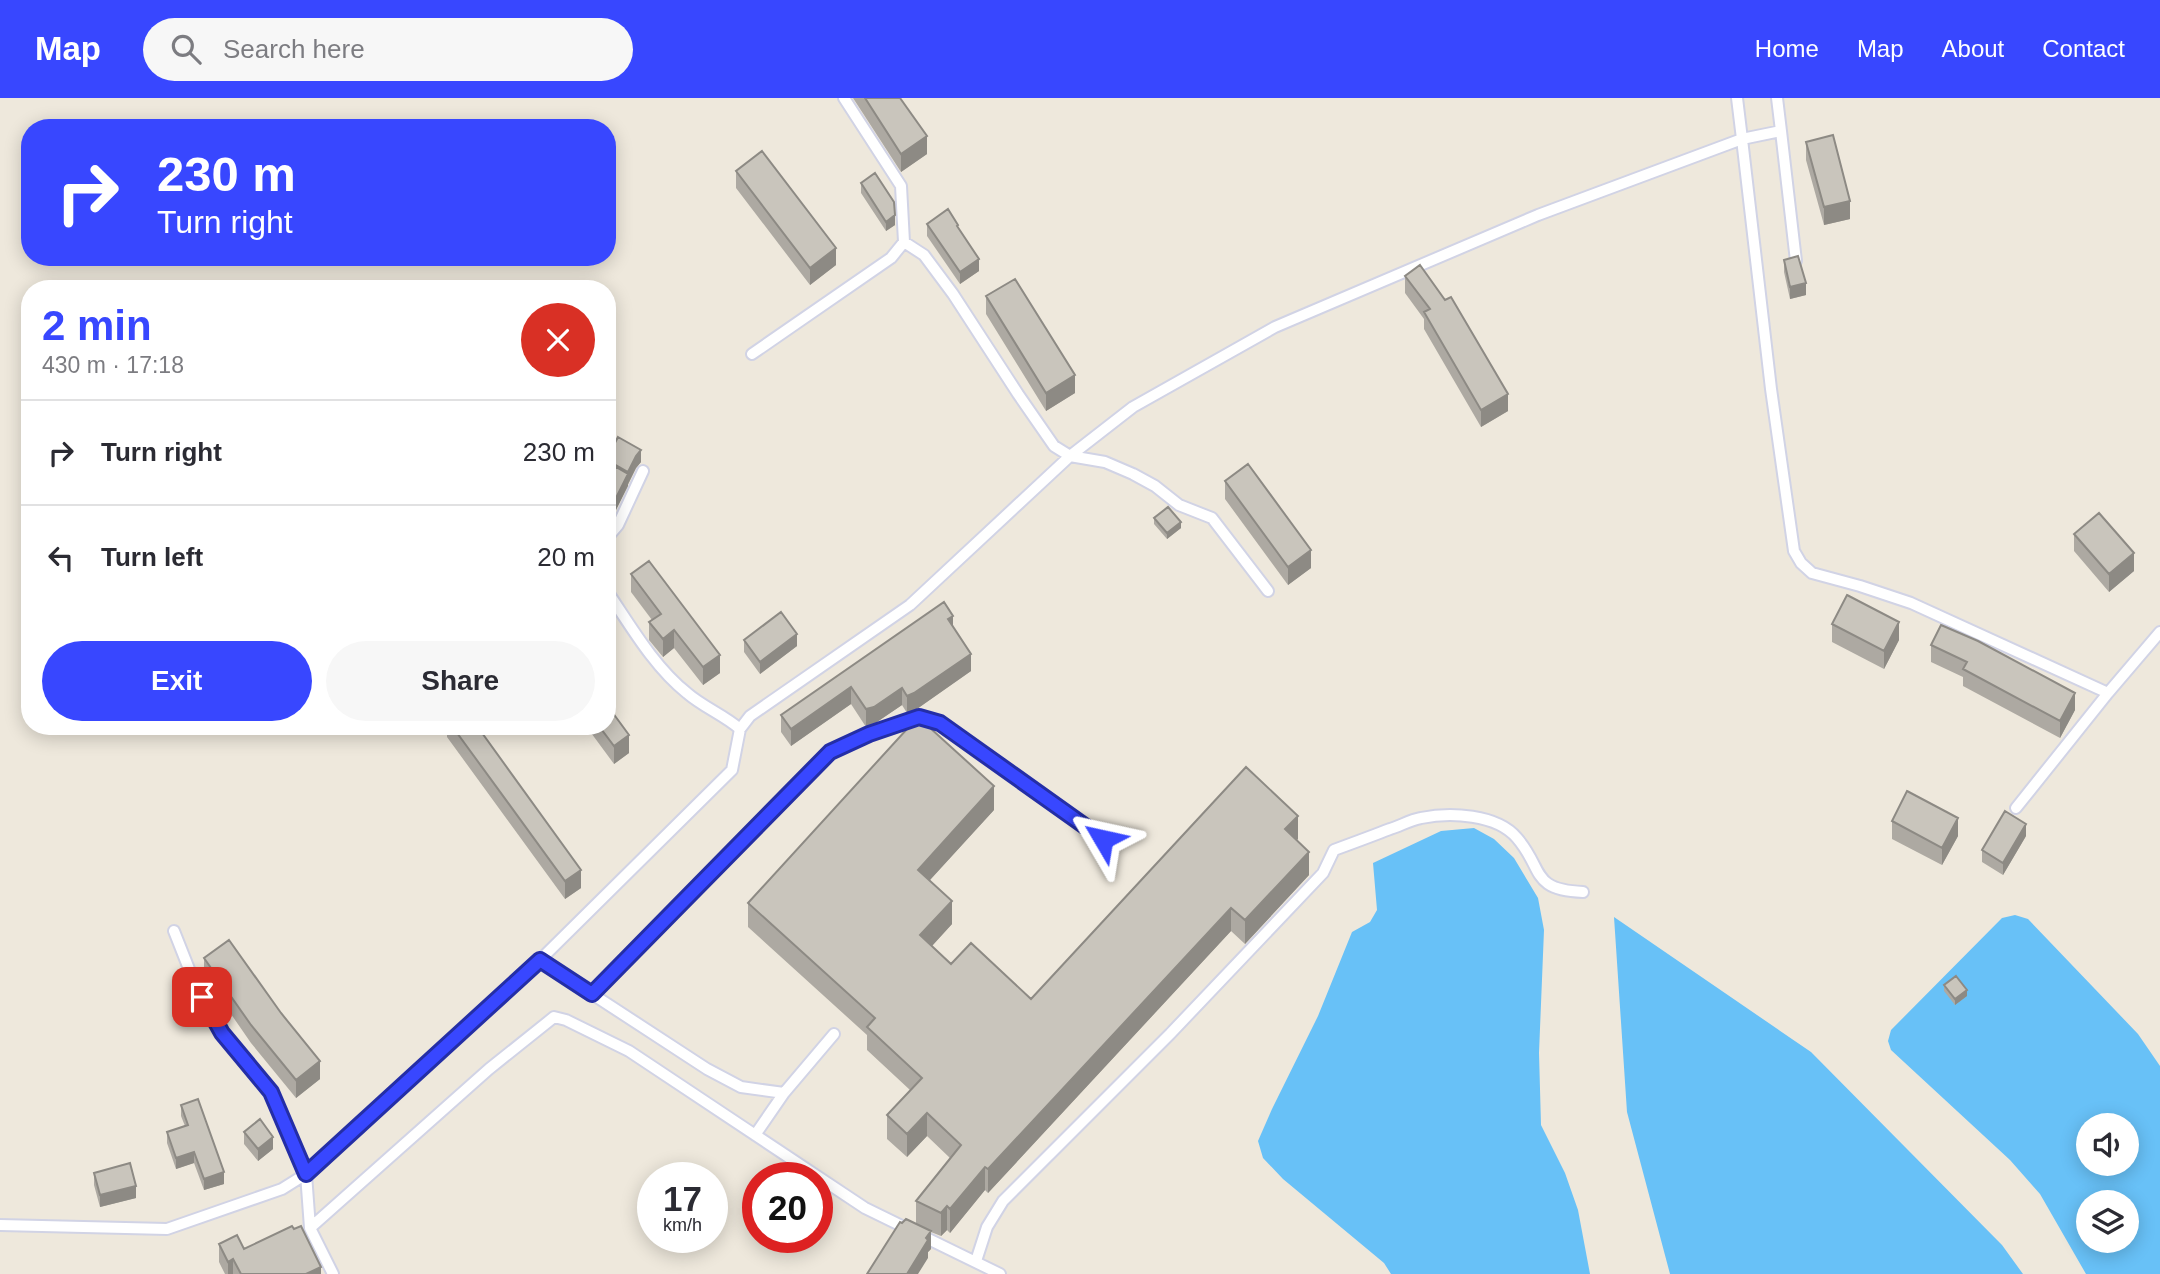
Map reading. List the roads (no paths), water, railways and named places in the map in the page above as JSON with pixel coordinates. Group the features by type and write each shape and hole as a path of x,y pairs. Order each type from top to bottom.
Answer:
{"lane":[{"path":"752,354 891,258 904,242 901,186 844,98"},
{"path":"1737,98 1771,389 1794,551 1801,563 1812,573 1911,603 2108,693"},
{"path":"1777,98 1796,261"},
{"path":"0,1225 167,1228 282,1189 306,1174 540,960 732,770 740,729 750,716 910,605 1070,456 1133,407 1275,327 1538,215 1742,139 1781,131"},
{"path":"904,242 924,256 953,294 1054,446 1070,456 1105,462 1155,486 1179,505 1212,518 1268,590"},
{"path":"616,527 643,471"},
{"path":"616,604 645,648 684,692 740,729"},
{"path":"2016,808 2160,632"},
{"path":"592,994 830,752 869,734 919,717 940,723 1103,839"},
{"path":"976,1261 987,1227 1003,1201 1170,1034 1323,873 1334,850 1420,818 1461,814 1492,821 1517,837 1537,873 1547,884 1566,891 1583,892"},
{"path":"174,931 193,979 222,1033 271,1092 306,1174 310,1228 333,1274"},
{"path":"540,960 707,1069 741,1087 784,1093"},
{"path":"310,1228 489,1069 554,1017 566,1020 629,1051 865,1209 1000,1274"},
{"path":"755,1135 784,1093 834,1034"}],"water":[{"path":"1474,828 1494,839 1514,858 1538,898 1544,930 1539,1053 1541,1125 1565,1173 1578,1210 1590,1274 1391,1274 1384,1263 1283,1179 1263,1158 1258,1141 1318,1016 1352,932 1370,922 1377,910 1373,863 1441,831"},
{"path":"2015,915 2028,919 2138,1034 2160,1066 2160,1274 2086,1274 2040,1194 2010,1160 1891,1050 1888,1041 1891,1030 2002,918"},
{"path":"1614,917 1811,1052 2002,1245 2023,1274 1670,1274 1627,1112"}]}
